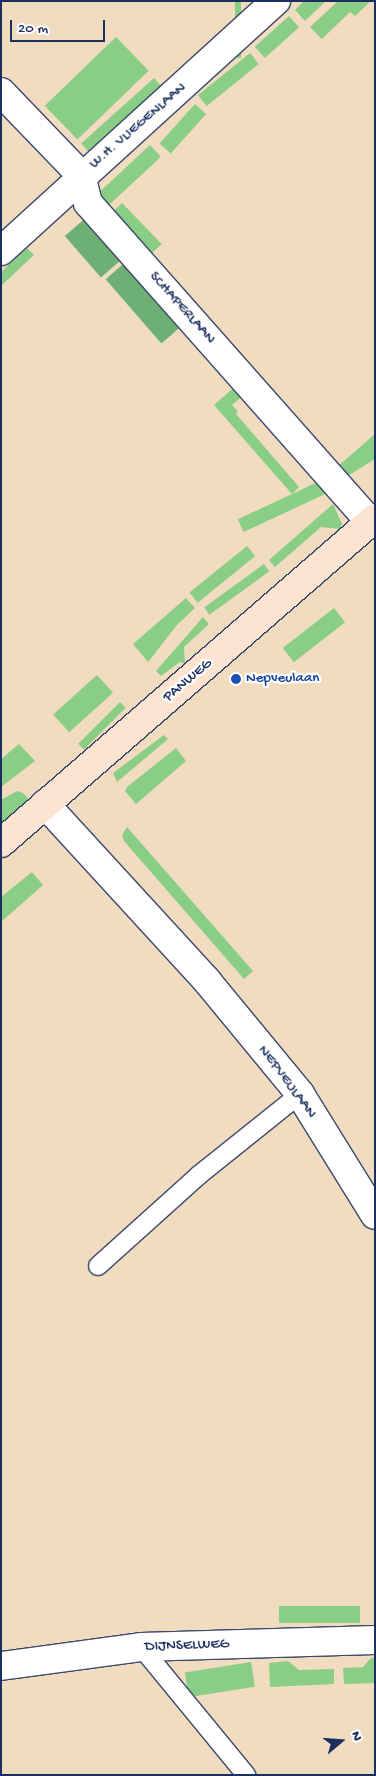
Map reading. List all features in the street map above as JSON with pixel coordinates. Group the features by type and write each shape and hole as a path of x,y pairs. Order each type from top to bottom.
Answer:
{"street":[{"name":"W.H. VLIEGENLAAN","path":"1,251 82,175 176,95 276,1"},
{"path":"1,92 82,175"},
{"name":"SCHAPERLAAN","path":"82,175 88,203 373,520"},
{"name":"PANWEG","path":"1,843 373,520"},
{"name":"NEPVEULAAN","path":"45,804 207,981 300,1094 375,1215"},
{"name":"DIJNSELWEG","path":"1,1666 141,1647 375,1640"}],"lane":[{"path":"98,1266 199,1175 300,1094"},
{"path":"141,1647 246,1775"}],"green space":[{"path":"235,1 241,1 241,58 235,58"},
{"path":"304,1 326,1 305,21 295,10"},
{"path":"338,1 371,1 355,16 350,12 322,39 310,27"},
{"path":"289,16 299,27 265,58 255,47"},
{"path":"116,37 149,71 77,140 45,106"},
{"path":"250,53 259,64 207,106 198,95"},
{"path":"154,78 162,87 89,152 81,144"},
{"path":"195,104 206,114 171,153 160,143"},
{"path":"150,145 161,157 105,209 94,197"},
{"path":"122,203 162,244 149,256 110,215"},
{"path":"89,215 125,257 101,278 65,236"},
{"path":"27,248 34,255 1,286 1,272"},
{"path":"129,259 185,323 161,343 106,279"},
{"path":"238,384 246,393 232,405 238,412 236,414 299,487 292,494 214,405"},
{"path":"375,434 375,459 349,475 337,467"},
{"path":"322,480 328,493 244,532 238,519"},
{"path":"333,504 342,524 340,529 321,527 275,567 269,560"},
{"path":"247,546 255,556 198,603 189,593"},
{"path":"264,564 269,571 209,615 204,607"},
{"path":"186,598 195,608 177,625 148,662 133,644"},
{"path":"334,608 345,622 294,662 283,648"},
{"path":"203,617 209,624 184,647 185,664 180,662 161,676 156,671"},
{"path":"97,675 113,693 69,732 53,714"},
{"path":"120,702 126,708 84,749 78,744"},
{"path":"164,735 168,739 117,782 113,773"},
{"path":"19,744 35,761 1,787 1,759"},
{"path":"176,748 186,761 136,804 125,791 127,787"},
{"path":"17,791 23,793 29,799 1,823 1,800"},
{"path":"127,827 253,971 244,979 124,841 122,835"},
{"path":"32,872 43,885 1,922 1,897"},
{"path":"279,1606 360,1606 360,1623 279,1623"},
{"path":"371,1658 375,1658 375,1683 344,1684 343,1668 363,1667"},
{"path":"288,1661 299,1670 334,1669 334,1684 270,1687 269,1663"},
{"path":"251,1662 255,1687 189,1697 185,1672"}],"place":[{"name":"Nepveulaan","path":"236,679"}]}
